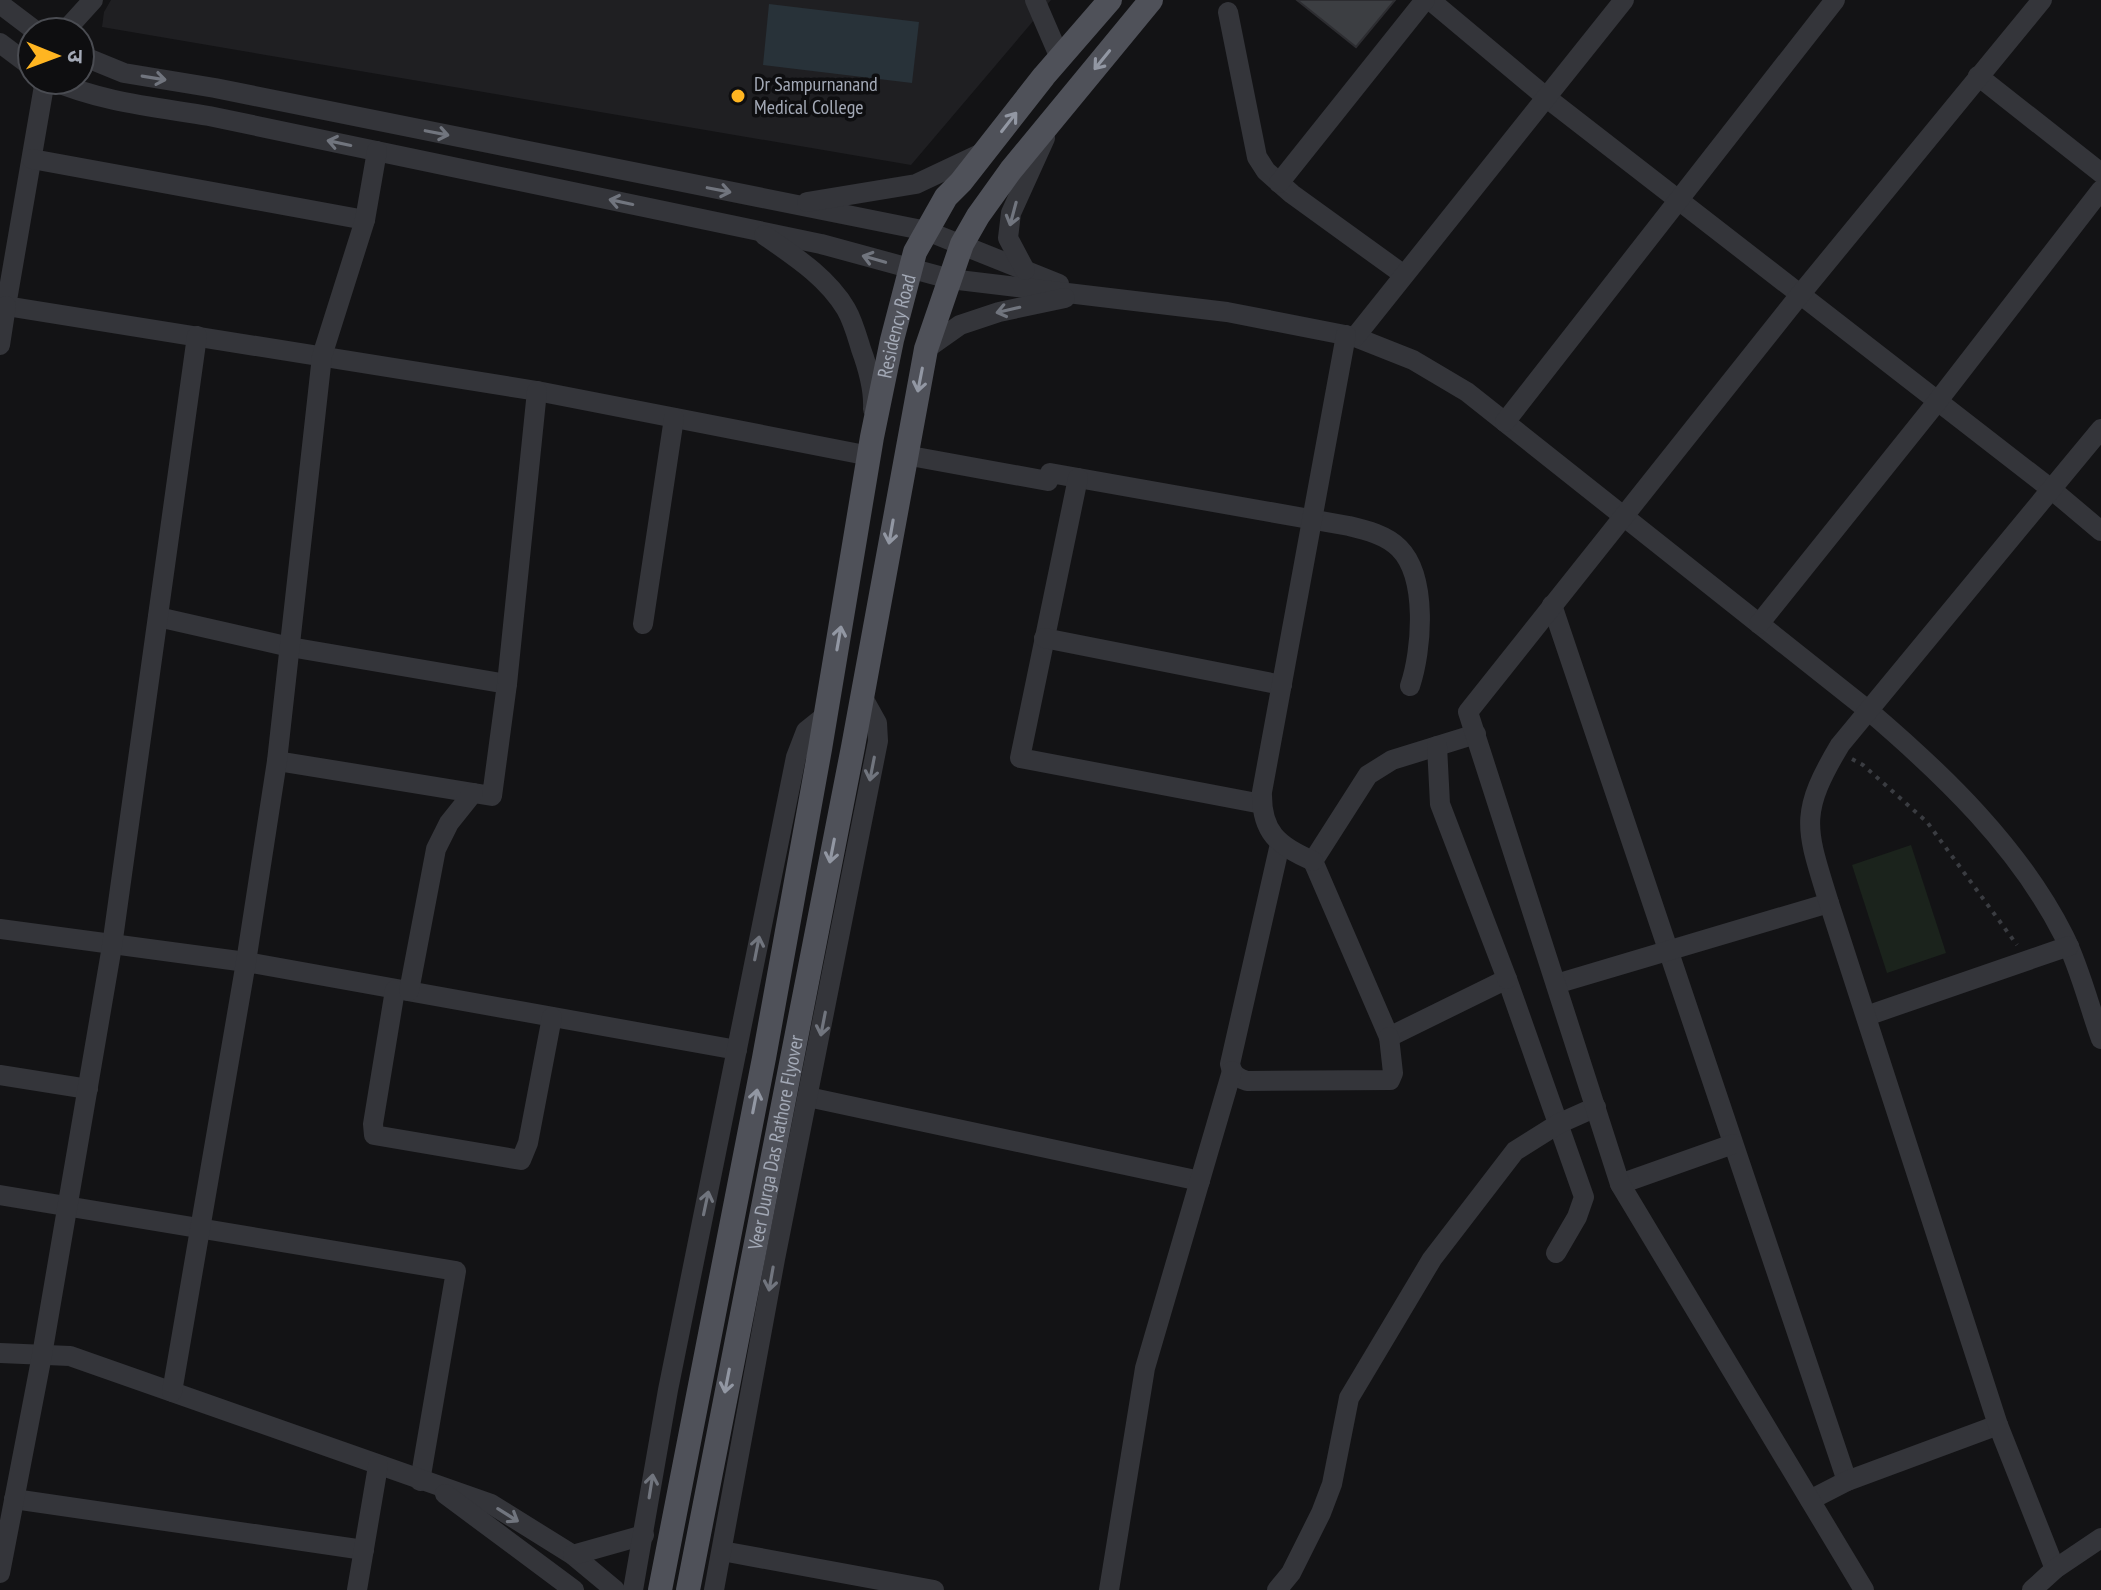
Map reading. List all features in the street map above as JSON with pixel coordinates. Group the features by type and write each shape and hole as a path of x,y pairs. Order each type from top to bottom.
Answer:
{"main road":[{"name":"Residency Road","path":"826,715 871,447 892,340 915,252 946,197 1110,0"},
{"name":"Residency Road","path":"862,696 926,349 962,244 1011,170 1151,0"},
{"name":"Veer Durga Das Rathore Flyover","path":"688,1590 862,696"},
{"name":"Veer Durga Das Rathore Flyover","path":"660,1590 761,1073 826,715"}],"street":[{"path":"78,16 93,0"},
{"path":"1035,0 1060,58"},
{"path":"1279,183 1428,0 1799,296 2099,526"},
{"path":"1280,844 1230,1064 1232,1071 1247,1081 1390,1080 1393,1073 1389,1037 1313,861 1280,844 1262,814 1312,520 1351,336 1404,275 1624,0"},
{"path":"1505,422 1835,0"},
{"path":"1864,1590 1620,1184 1468,712 1799,296 2042,0"},
{"path":"0,4 16,16"},
{"path":"1228,12 1257,157 1266,171 1404,275"},
{"path":"96,62 124,73 215,88 927,231 1084,294"},
{"path":"1978,76 2101,173"},
{"path":"96,95 757,230 950,279 1227,312 1351,336 1413,360 1467,392 1929,762 2015,857 2048,907 2069,946 2101,1039"},
{"path":"0,345 45,96"},
{"path":"1025,270 1008,238 1011,213 1056,117"},
{"path":"787,204 916,184 987,150"},
{"path":"172,1392 246,962 277,761 322,356 365,220 377,151"},
{"path":"32,159 365,220"},
{"path":"1759,624 1937,402 2101,190"},
{"path":"6,306 537,391 674,418 871,447 874,399 865,360 847,310 831,289 802,261 757,230"},
{"path":"926,349 960,325 999,312 1084,294"},
{"path":"0,1573 42,1355 112,946 197,336"},
{"path":"277,761 492,796 507,684 537,391"},
{"path":"643,624 674,418"},
{"path":"2055,1569 1998,1425 1829,903 1808,828 1814,793 1840,745 2101,429"},
{"path":"905,455 1048,481 1050,473 1349,526 1378,534 1401,550 1408,561 1418,599 1421,631 1410,686"},
{"path":"1078,478 1020,758 1262,804"},
{"path":"1552,605 1847,1481"},
{"path":"158,617 290,647 507,684"},
{"path":"1044,638 1282,685"},
{"path":"714,1590 775,1259 878,741 877,723 862,696"},
{"path":"633,1590 668,1390 796,757 806,731 826,715"},
{"path":"1313,861 1368,775 1392,760 1476,734"},
{"path":"1437,746 1440,804 1507,979 1584,1197 1577,1217 1556,1253"},
{"path":"473,793 449,823 436,849 402,990 373,1124 374,1135 521,1160 528,1143 552,1017"},
{"path":"1556,984 1829,903"},
{"path":"0,929 246,962 737,1050"},
{"path":"1875,1013 2069,946"},
{"path":"1389,1037 1507,979"},
{"path":"1109,1590 1145,1368 1232,1071"},
{"path":"0,1075 88,1089"},
{"path":"808,1097 1200,1181"},
{"path":"1277,1590 1291,1573 1332,1484 1349,1398 1432,1259 1515,1151 1558,1124 1596,1107"},
{"path":"1620,1184 1733,1144"},
{"path":"0,1195 456,1271 428,1484"},
{"path":"0,1353 70,1356 491,1504 573,1555 615,1590"},
{"path":"1810,1500 1847,1481 1998,1425"},
{"path":"357,1590 378,1466"},
{"path":"428,1484 574,1590"},
{"path":"14,1499 364,1550"},
{"path":"573,1555 644,1535"},
{"path":"2032,1590 2055,1569 2101,1538"},
{"path":"722,1551 934,1590"}],"path":[{"path":"1846,764 1849,759 1855,758 1927,822 2018,947 2022,962"}],"shaded area":[{"name":"Dr Sampurnanand Medical College","path":"111,0 1051,0 911,165 102,27 104,12"},
{"path":"769,4 919,22 912,83 763,65"},
{"path":"1911,845 1946,953 1887,973 1852,865"}],"building":[{"path":"1297,0 1395,0 1356,47"}],"place":[{"name":"Dr Sampurnanand Medical College","path":"738,96"}]}
